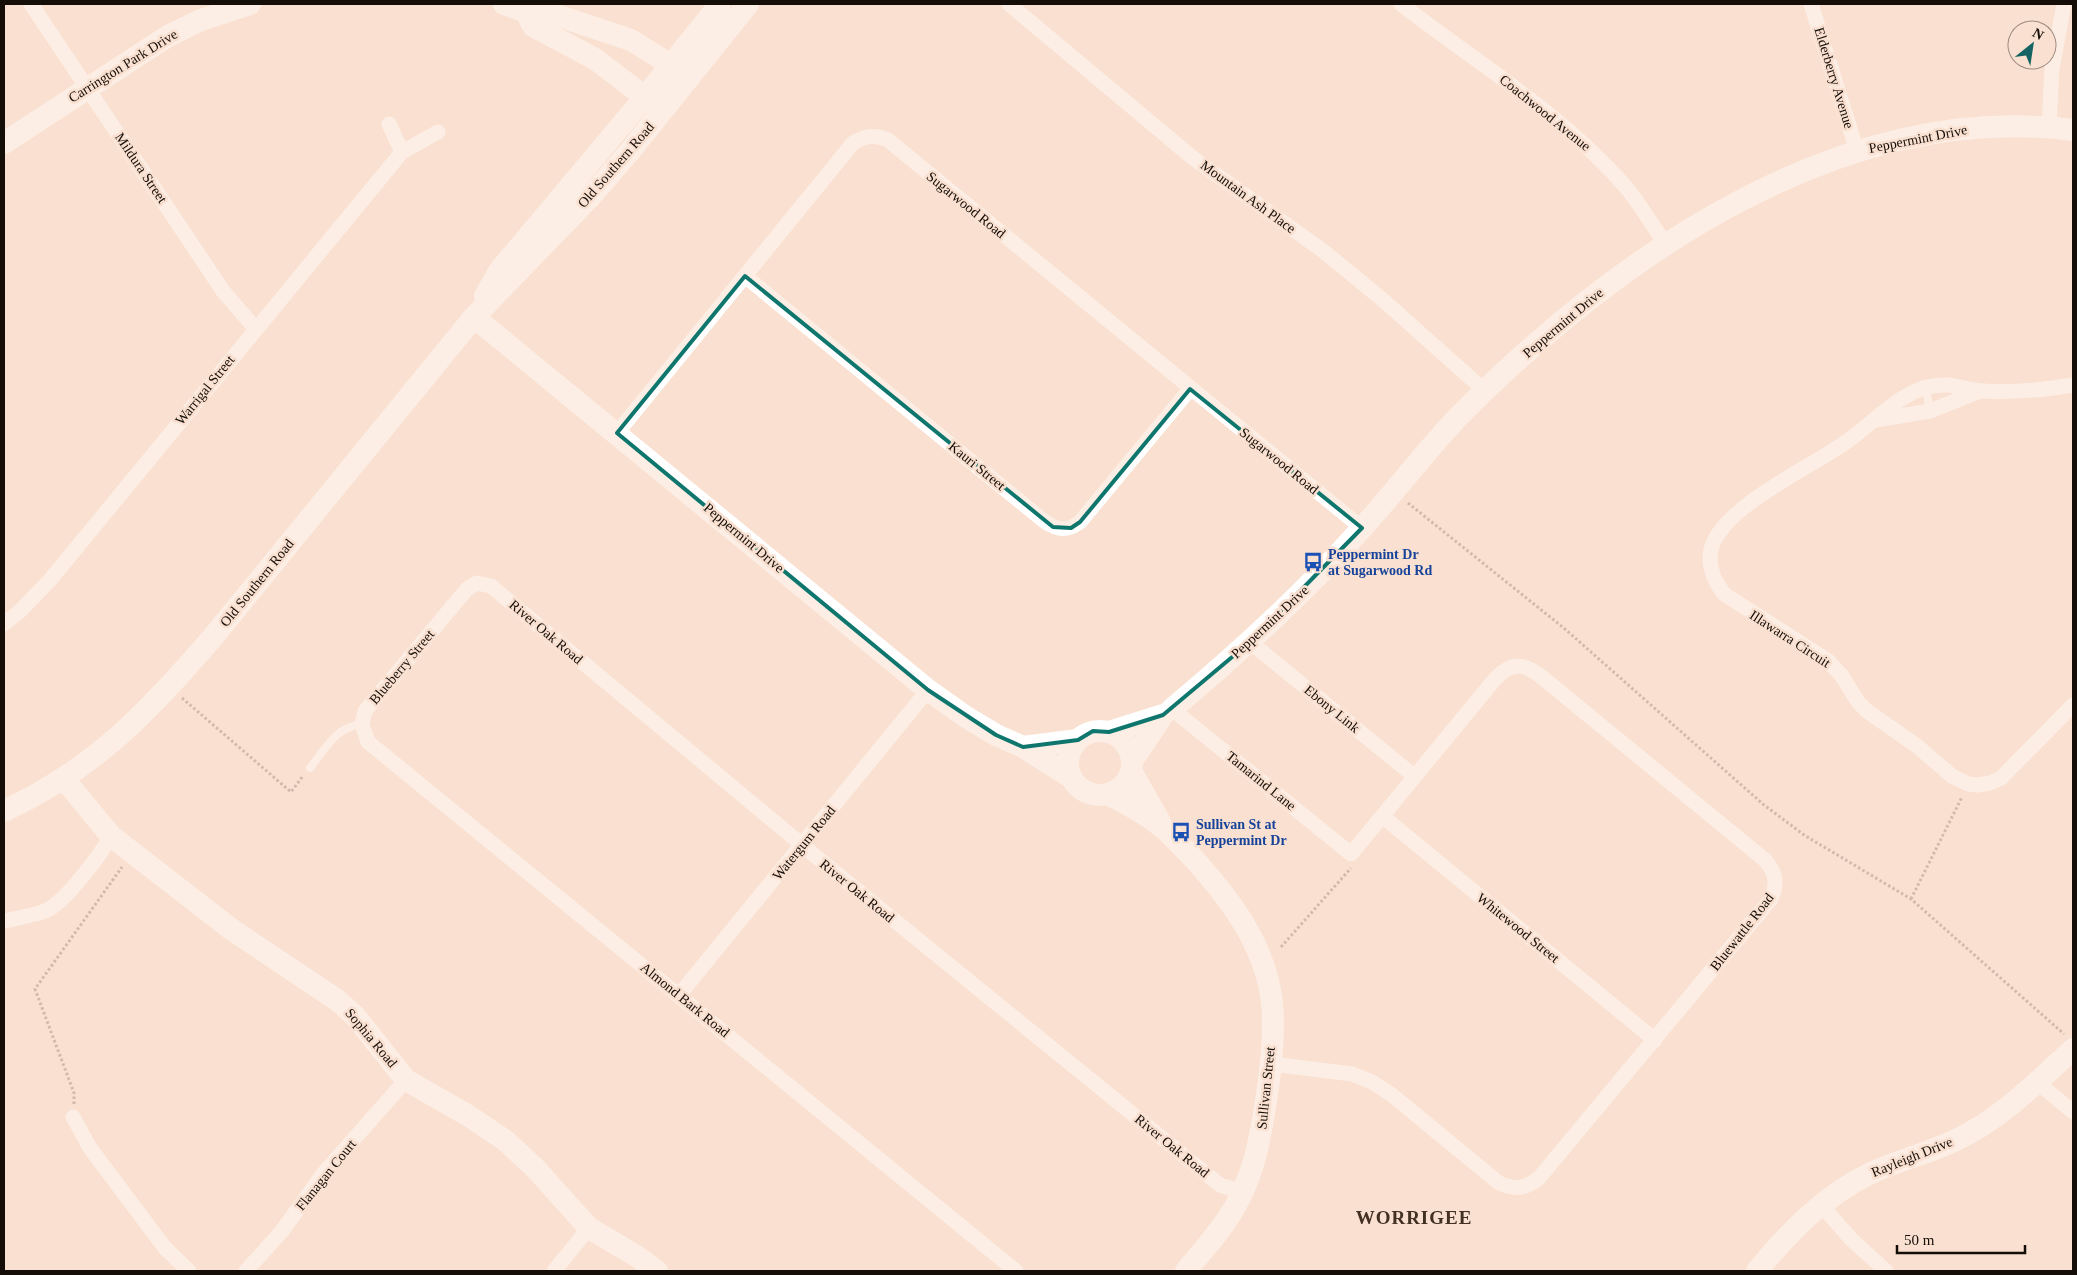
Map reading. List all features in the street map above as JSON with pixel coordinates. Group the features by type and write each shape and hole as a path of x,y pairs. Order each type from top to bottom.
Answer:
{"street":[{"name":"Mildura Street","path":"31,4 223,291 255,328"},
{"name":"Carrington Park Drive","path":"4,143 168,36 201,20 250,4"},
{"name":"Old Southern Road","path":"474,317 499,271 645,97 720,4"},
{"name":"Old Southern Road","path":"4,811 64,779 116,740 170,687 474,317 592,195 748,4"},
{"name":"Mountain Ash Place","path":"1009,4 1194,158 1322,250 1383,300 1485,391"},
{"name":"Coachwood Avenue","path":"1401,4 1525,95 1590,150 1626,188 1666,245"},
{"name":"Elderberry Avenue","path":"1811,4 1857,151"},
{"path":"2049,127 2052,69 2064,4"},
{"path":"514,6 541,10 602,29 638,44 671,65 681,87 645,97 595,59 533,26 514,6"},
{"path":"389,124 402,152"},
{"name":"Peppermint Drive","path":"1132,766 1167,712 1250,642 1319,575 1394,492 1427,451 1485,391 1601,291 1666,245 1766,186 1857,151 1954,130 2049,127 2073,130"},
{"name":"Warrigal Street","path":"4,624 20,611 50,580 255,328 402,152 438,132"},
{"name":"Sugarwood Road","path":"617,433 854,143 862,138 879,136 888,140 1362,528"},
{"name":"Kauri Street","path":"745,276 1044,521 1062,530 1071,528 1080,522 1190,389"},
{"name":"Peppermint Drive","path":"474,317 928,690 996,735 1023,747 1072,778"},
{"name":"Illawarra Circuit","path":"1968,784 1952,776 1917,746 1867,711 1858,702 1842,676 1827,660 1724,594 1715,582 1711,569 1710,558 1714,542 1730,522 1756,499 1844,444 1904,396 1926,388 1953,384 1980,391 2036,391 2073,385"},
{"name":"Illawarra Circuit","path":"1876,420 1930,411 1980,391"},
{"name":"Blueberry Street","path":"362,724 365,711 467,589 477,583"},
{"name":"River Oak Road","path":"477,583 491,586 802,846 1220,1185 1242,1192"},
{"name":"Ebony Link","path":"1250,642 1414,776"},
{"name":"Bluewattle Road","path":"1272,1064 1344,1072 1372,1082 1392,1095 1499,1183 1509,1187 1521,1188 1530,1185 1539,1178 1655,1040 1771,899 1776,888 1776,877 1765,860 1543,678 1525,667 1514,666 1504,669 1351,854"},
{"name":"Watergum Road","path":"679,995 928,690"},
{"path":"1968,784 1990,783 2001,778 2073,705"},
{"name":"Peppermint Drive","path":"1110,732 1167,712"},
{"name":"Tamarind Lane","path":"1167,712 1351,854"},
{"name":"Almond Bark Road","path":"362,724 368,742 392,763 1016,1271"},
{"path":"1023,747 1078,740 1093,731 1110,732 1125,743 1132,766 1122,786 1107,794 1097,794 1087,792 1072,778 1068,758 1078,740"},
{"name":"Sullivan Street","path":"1132,766 1163,828"},
{"name":"Sophia Road","path":"64,779 112,836 224,924 342,1004 355,1016 406,1080 486,1126 506,1141 535,1168 590,1228 658,1271"},
{"name":"Sullivan Street","path":"1107,794 1135,808 1163,828 1218,886 1238,913 1252,940 1262,966 1272,1002 1272,1064 1259,1150 1242,1192 1223,1225 1186,1271"},
{"name":"Whitewood Street","path":"1382,816 1655,1040"},
{"path":"4,921 47,910 77,883 102,854 112,836"},
{"name":"Rayleigh Drive","path":"1757,1271 1794,1228 1821,1205 1872,1173 1957,1140 1992,1119 2037,1082 2070,1043"},
{"name":"Flanagan Court","path":"246,1271 282,1230 323,1174 406,1080"},
{"path":"2037,1082 2073,1112"},
{"path":"73,1117 90,1148 165,1248 189,1271"},
{"path":"1821,1205 1851,1239 1886,1271"},
{"path":"554,1271 590,1228"}],"lane":[{"path":"1926,388 1930,411"},
{"path":"310,768 337,733 348,726 362,724"}],"path":[{"path":"1394,492 1564,629 1764,805 1804,835 1911,899 2070,1043"},
{"path":"170,687 291,792 310,768"},
{"path":"1911,899 1968,784"},
{"path":"73,1117 74,1093 36,989 134,852"}],"highlighted area":[{"path":"745,276 1053,527 1071,528 1080,522 1190,389 1362,528 1250,642 1163,715 1109,732 1093,731 1078,740 1023,747 996,735 928,690 617,433"}],"place":[{"name":"Peppermint Dr at Sugarwood Rd","path":"1313,562"},
{"name":"Sullivan St at Peppermint Dr","path":"1181,832"}],"district":[{"name":"WORRIGEE","path":"1414,1217"}]}
